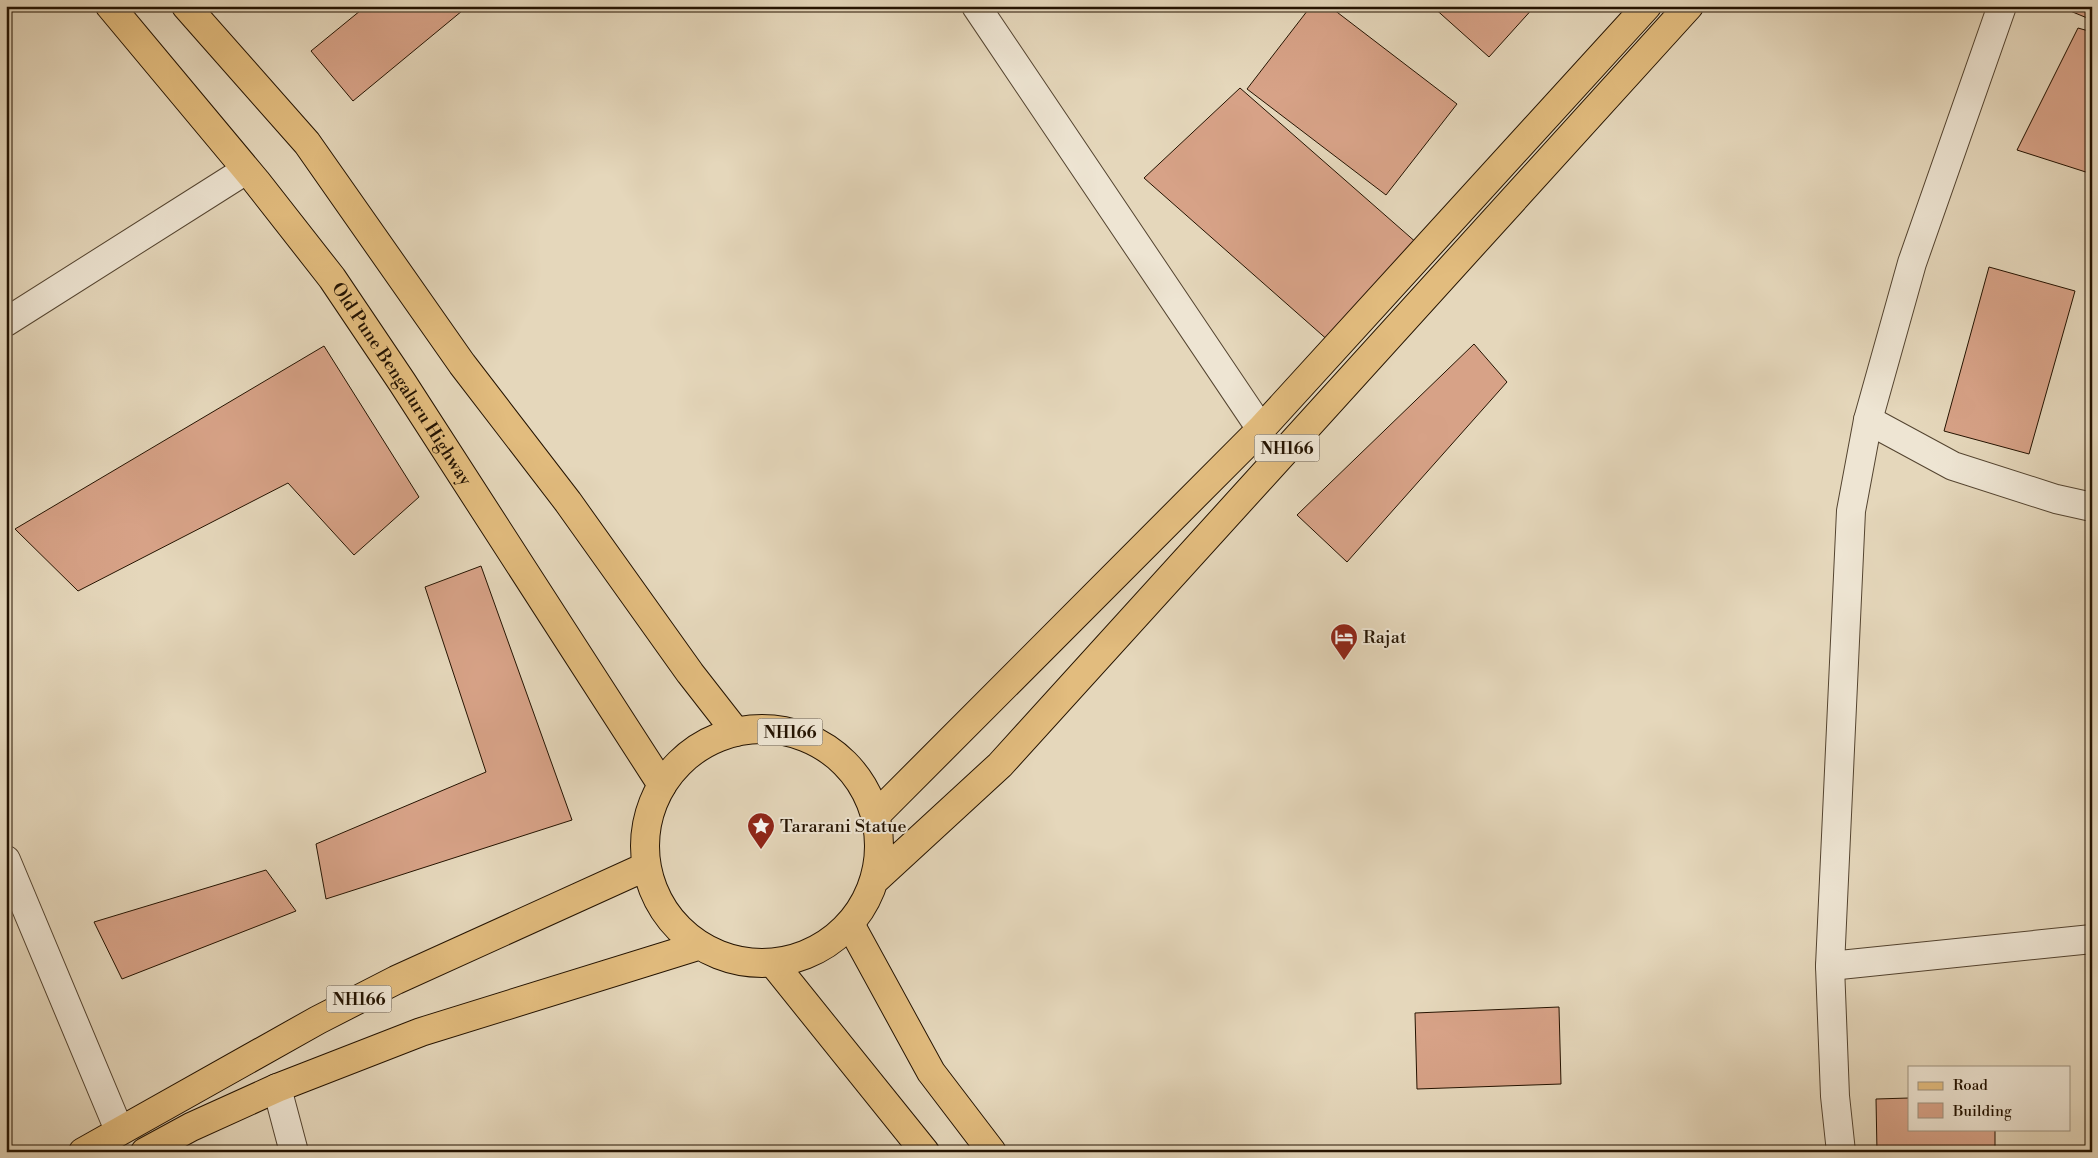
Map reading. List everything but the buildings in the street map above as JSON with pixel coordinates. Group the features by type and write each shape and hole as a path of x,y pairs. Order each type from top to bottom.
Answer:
{"main road":[{"name":"Old Pune Bengaluru Highway","path":"110,6 246,170 332,278 402,382 662,785"},
{"path":"186,6 307,143 462,364 568,502 690,673 736,732"},
{"name":"NH166","path":"876,815 1261,429 1647,6"},
{"name":"NH166","path":"875,880 1000,765 1689,6"},
{"name":"NH166","path":"761,729 786,731 808,738 830,749 855,773 865,788 876,815 880,836 880,859 875,880 865,904 850,924 828,944 802,957 773,963 734,960 698,946 674,925 660,905 646,867 644,839 649,811 662,785 681,760 707,743 736,732 761,729"},
{"name":"NH166","path":"82,1152 318,1020 396,980 646,867"},
{"path":"850,924 931,1072 992,1152"},
{"path":"145,1152 191,1127 277,1088 421,1032 698,946"},
{"path":"773,963 925,1152"}],"street":[{"path":"976,6 1261,429"},
{"path":"1840,1152 1835,1096 1830,966 1851,510 1868,420 1912,262 2002,6"},
{"path":"6,322 246,170"},
{"path":"1868,420 1953,466 2056,499 2092,507"},
{"path":"6,860 119,1130"},
{"path":"1830,966 2092,939"},
{"path":"277,1088 294,1152"}],"place":[{"name":"Rajat","path":"1344,661"},
{"name":"Tararani Statue","path":"761,850"}]}
